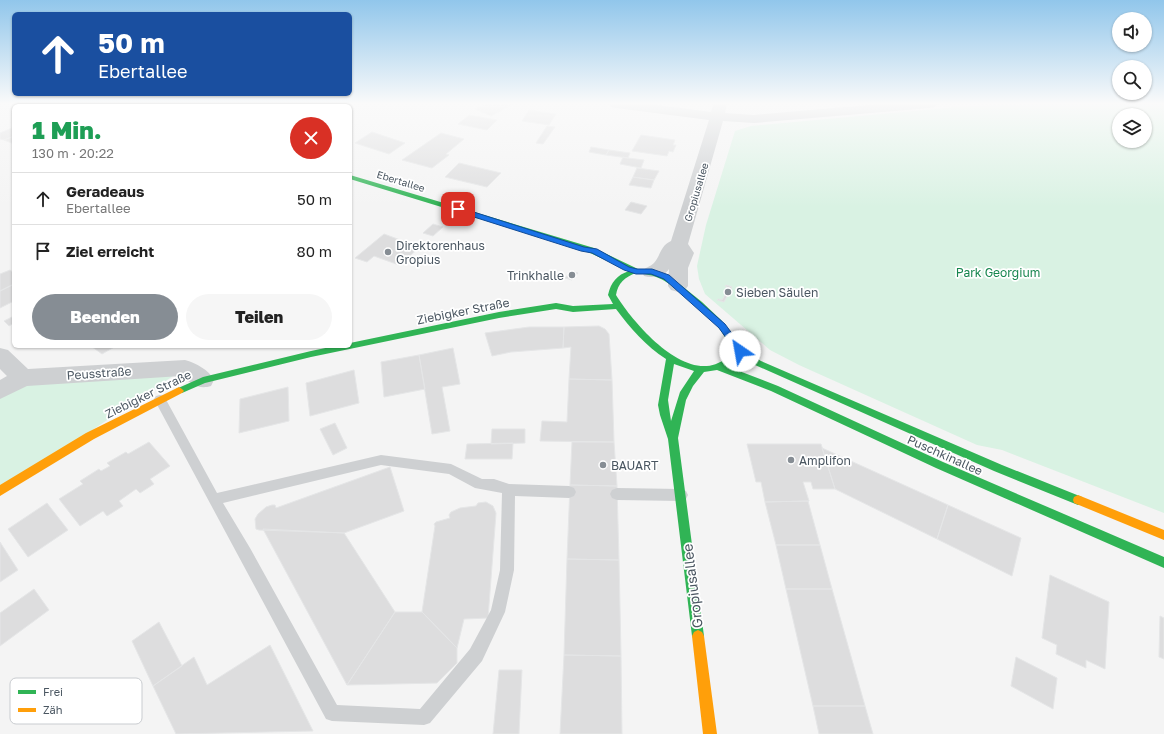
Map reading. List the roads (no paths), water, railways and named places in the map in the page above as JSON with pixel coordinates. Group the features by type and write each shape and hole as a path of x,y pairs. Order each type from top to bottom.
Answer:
{"main road":[{"name":"Ebertallee","path":"352,178 584,250 594,250 626,268 644,272"},
{"path":"584,250 584,254 588,258"},
{"path":"600,292 613,286 622,276 644,272 666,277 678,286 730,334 733,342 733,351 730,358 718,367 701,369 685,366 670,360 618,306 612,295 613,286 608,275"},
{"name":"Ziebigker Straße","path":"556,306 568,299"},
{"name":"Ziebigker Straße","path":"352,346 499,315 556,306 573,309 618,306"},
{"name":"Puschkinallee","path":"733,342 746,356 758,363 998,468 1164,535"},
{"name":"Ziebigker Straße","path":"0,491 90,436 160,399 203,380 342,348"},
{"name":"Gropiusallee","path":"670,360 670,372 663,399 664,413 673,438 710,734"},
{"name":"Puschkinallee","path":"718,367 748,376 839,420 1032,507 1164,563"},
{"name":"Gropiusallee","path":"673,438 680,403 686,387 693,375 701,369"}],"street":[{"name":"Gropiusallee","path":"678,286 678,278 684,253 680,244 711,138"},
{"name":"Gropiusallee","path":"644,272 661,268 671,248 680,244"},
{"path":"0,356 23,378 0,390"},
{"name":"Peusstraße","path":"23,378 185,368 203,380"}],"lane":[{"path":"160,399 332,714 424,717 476,655 498,612 507,570 508,490"},
{"path":"214,500 381,460 450,468 480,484 494,485 508,490 569,492"},
{"path":"617,494 681,495"}],"place":[{"name":"Direktorenhaus Gropius","path":"388,252"},
{"name":"Trinkhalle","path":"572,275"},
{"name":"Sieben Säulen","path":"728,292"},
{"name":"Amplifon","path":"791,460"},
{"name":"BAUART","path":"603,465"}],"park label":[{"name":"Park Georgium","path":"998,272"}]}
